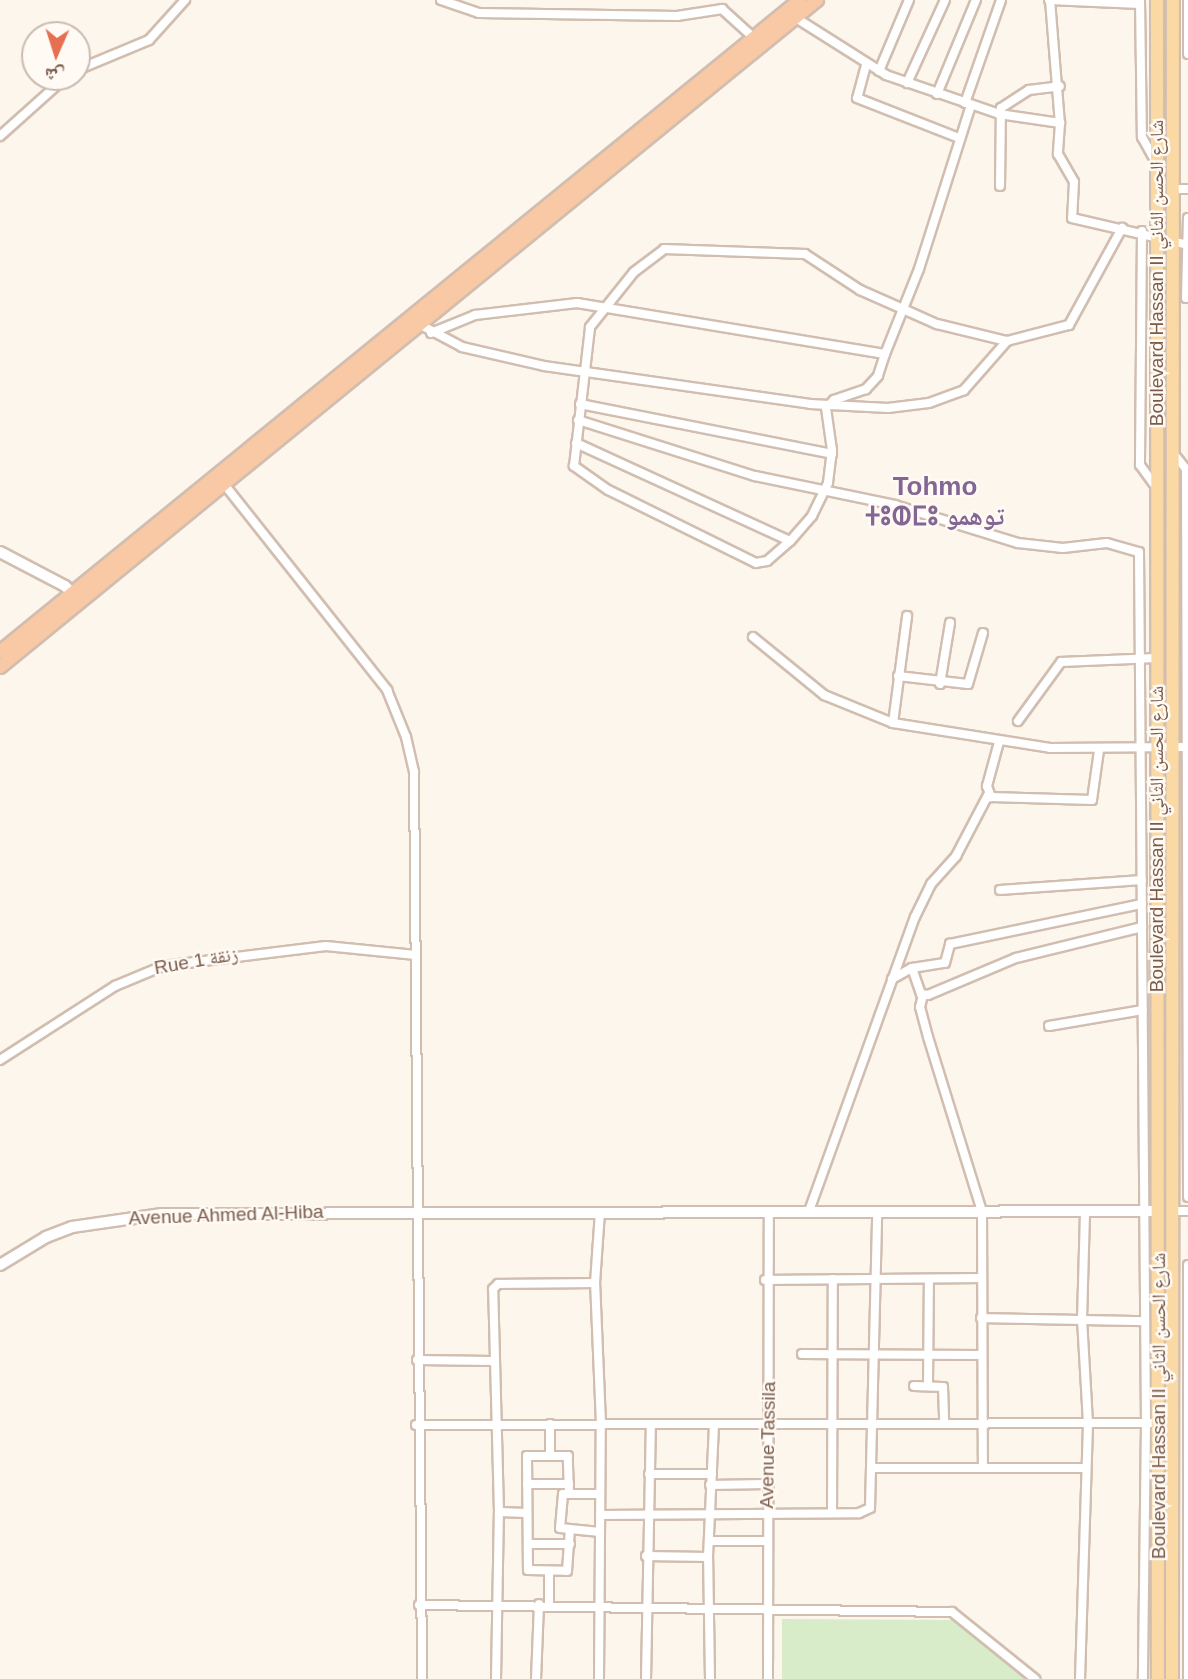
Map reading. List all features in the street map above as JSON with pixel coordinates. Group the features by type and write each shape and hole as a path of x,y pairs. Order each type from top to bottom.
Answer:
{"highway":[{"path":"0,667 77,597 800,0"},
{"path":"0,652 77,597 224,484 817,0"}],"main road":[{"name":"Boulevard Hassan II شارع الحسن الثاني","path":"1157,0 1158,164 1171,298 1172,1211 1159,1423 1172,1612 1172,1679"},
{"name":"Boulevard Hassan II شارع الحسن الثاني","path":"1158,1679 1156,658 1165,237 1171,189 1173,0"},
{"path":"1158,1211 1172,1211"}],"street":[{"path":"91,64 149,40 186,0"},
{"path":"441,0 479,13 665,16 722,9 752,37"},
{"path":"879,71 909,0"},
{"path":"907,83 945,0"},
{"path":"937,94 976,0"},
{"path":"1001,0 903,309 872,385 828,405 825,412 832,454 825,492 812,516 790,541 767,561 754,562 593,481 574,466 590,327 604,305 652,255 676,247 805,254 860,290 903,309 937,324 1007,341 1069,325 1122,228"},
{"path":"1158,164 1142,137 1140,2 1050,0 1060,86 1058,154 1074,182 1070,216 1142,231 1188,245"},
{"path":"1188,2 1188,54"},
{"path":"796,18 866,65 907,83 999,114 1060,124"},
{"path":"866,65 858,98 959,138"},
{"path":"1000,186 999,114 1004,106 1028,90 1060,86"},
{"path":"0,136 50,91"},
{"path":"1171,189 1188,188"},
{"path":"1171,298 1187,298 1188,218"},
{"path":"1142,231 1140,464 1143,474 1158,489"},
{"path":"431,333 475,314 500,310 604,305 885,354"},
{"path":"419,324 431,333 485,355 828,405 910,407 948,398 986,370 1007,341"},
{"path":"580,404 832,454"},
{"path":"579,420 755,476 895,505 1018,542 1063,548 1107,543 1135,549 1141,556 1144,1321 1159,1423 1143,1679"},
{"path":"576,443 790,541"},
{"path":"1171,451 1186,469 1188,1197"},
{"path":"224,484 373,670 400,717 415,783 421,1212 416,1425 422,1679"},
{"path":"0,552 77,597"},
{"path":"893,723 907,616"},
{"path":"940,684 950,623"},
{"path":"898,676 940,684 968,684 983,633"},
{"path":"753,636 824,695 893,723 987,736 999,743 1099,750 1187,747"},
{"path":"1018,721 1056,664 1156,658"},
{"path":"809,1212 892,979 931,884 956,856 988,795 999,743"},
{"path":"988,795 1092,800 1099,750"},
{"path":"1000,890 1142,880"},
{"path":"892,979 912,968 945,963 950,944 1142,904"},
{"path":"923,995 1016,958 1142,927"},
{"name":"Rue 1 زنقة","path":"0,1060 63,1016 155,968 251,951 326,946 416,955"},
{"path":"912,968 923,995 920,1007 928,1037 982,1211 980,1278 984,1467"},
{"path":"1049,1026 1143,1010"},
{"path":"600,1515 864,1513 870,1508 874,1423 872,1279 877,1211"},
{"path":"1080,1679 1088,1423 1082,1320 1085,1211"},
{"name":"Avenue Ahmed Al-Hiba","path":"0,1265 46,1237 126,1217 421,1212 1158,1211"},
{"path":"1172,1211 1188,1211"},
{"path":"599,1679 601,1424 595,1283 600,1212"},
{"name":"Avenue Tassila","path":"768,1679 767,1484 771,1424 765,1280 769,1212"},
{"path":"1188,1265 1188,1679"},
{"path":"765,1280 980,1278"},
{"path":"832,1513 835,1423 833,1279"},
{"path":"928,1385 929,1279"},
{"path":"496,1679 499,1512 492,1361 494,1286 595,1283"},
{"path":"981,1318 1144,1321"},
{"path":"802,1354 982,1355"},
{"path":"417,1360 492,1361"},
{"path":"914,1386 944,1388 944,1423"},
{"path":"416,1425 1159,1423"},
{"path":"550,1424 550,1455"},
{"path":"646,1679 646,1556 651,1424"},
{"path":"710,1679 708,1557 714,1424"},
{"path":"570,1532 569,1569 549,1572 528,1570 527,1456 569,1457 569,1489 561,1497 560,1528 570,1532 600,1532"},
{"path":"873,1468 1086,1468"},
{"path":"649,1474 712,1474"},
{"path":"527,1484 600,1494"},
{"path":"710,1485 767,1484"},
{"path":"499,1512 527,1513"},
{"path":"709,1541 767,1541"},
{"path":"528,1544 570,1544"},
{"path":"646,1556 708,1557"},
{"path":"549,1572 549,1604"},
{"path":"536,1679 539,1604"},
{"path":"419,1605 709,1606 955,1612 1035,1679"},
{"path":"1159,1611 1188,1612"}],"green space":[{"path":"782,1619 959,1620 1025,1679 782,1679"}],"district":[{"name":"Tohmo ⵜⵓⵀⵎⵓ توهمو","path":"935,502"}]}
